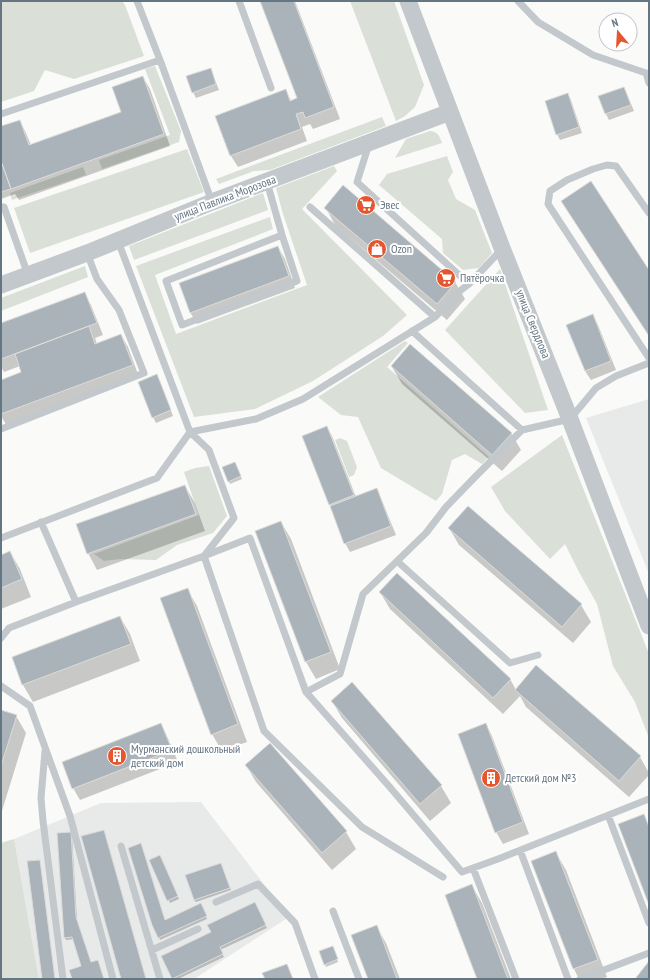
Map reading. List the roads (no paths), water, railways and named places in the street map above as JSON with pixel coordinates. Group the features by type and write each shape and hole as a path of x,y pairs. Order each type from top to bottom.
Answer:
{"street":[{"name":"улица Свердлова","path":"408,1 649,626"},
{"name":"улица Павлика Морозова","path":"1,285 118,241 212,202 450,112"}],"lane":[{"path":"137,1 212,202"},
{"path":"239,1 271,88"},
{"path":"518,1 538,22 593,56 647,70 649,83"},
{"path":"1,114 160,60"},
{"path":"370,142 357,182 469,284"},
{"path":"649,213 616,166 607,165 592,169 567,180 550,191 548,204 649,358"},
{"path":"267,182 296,281 182,324 166,282 282,235"},
{"path":"1,207 4,207 28,275"},
{"path":"310,207 435,317"},
{"path":"118,241 190,432 210,450 234,518 204,556"},
{"path":"1,538 158,478 190,432 256,419 302,399 435,317 461,290 469,284 502,248"},
{"path":"1,429 144,373 119,310 97,279 87,253"},
{"path":"412,332 522,430"},
{"path":"306,692 340,674 363,594 426,533 446,507 522,430 570,419 596,388 616,376 649,363"},
{"path":"41,522 76,602"},
{"path":"1,638 9,628 250,538 306,692 462,872 649,799"},
{"path":"204,556 264,731 362,827 443,877"},
{"path":"397,561 510,663 538,655"},
{"path":"1,686 30,706 70,816 113,979"},
{"path":"46,749 42,798 43,821 63,979"},
{"path":"608,815 649,923"},
{"path":"121,846 160,979"},
{"path":"520,850 568,979"},
{"path":"473,868 516,979"},
{"path":"216,902 258,884 295,923 315,979"},
{"path":"333,911 359,979"},
{"path":"152,950 198,929"},
{"path":"580,979 649,953"}],"place":[{"name":"Эвес","path":"366,205"},
{"name":"Ozon","path":"377,249"},
{"name":"Пятёрочка","path":"446,278"},
{"name":"Мурманский дошкольный детский дом","path":"117,756"},
{"name":"Детский дом №3","path":"491,778"}]}
